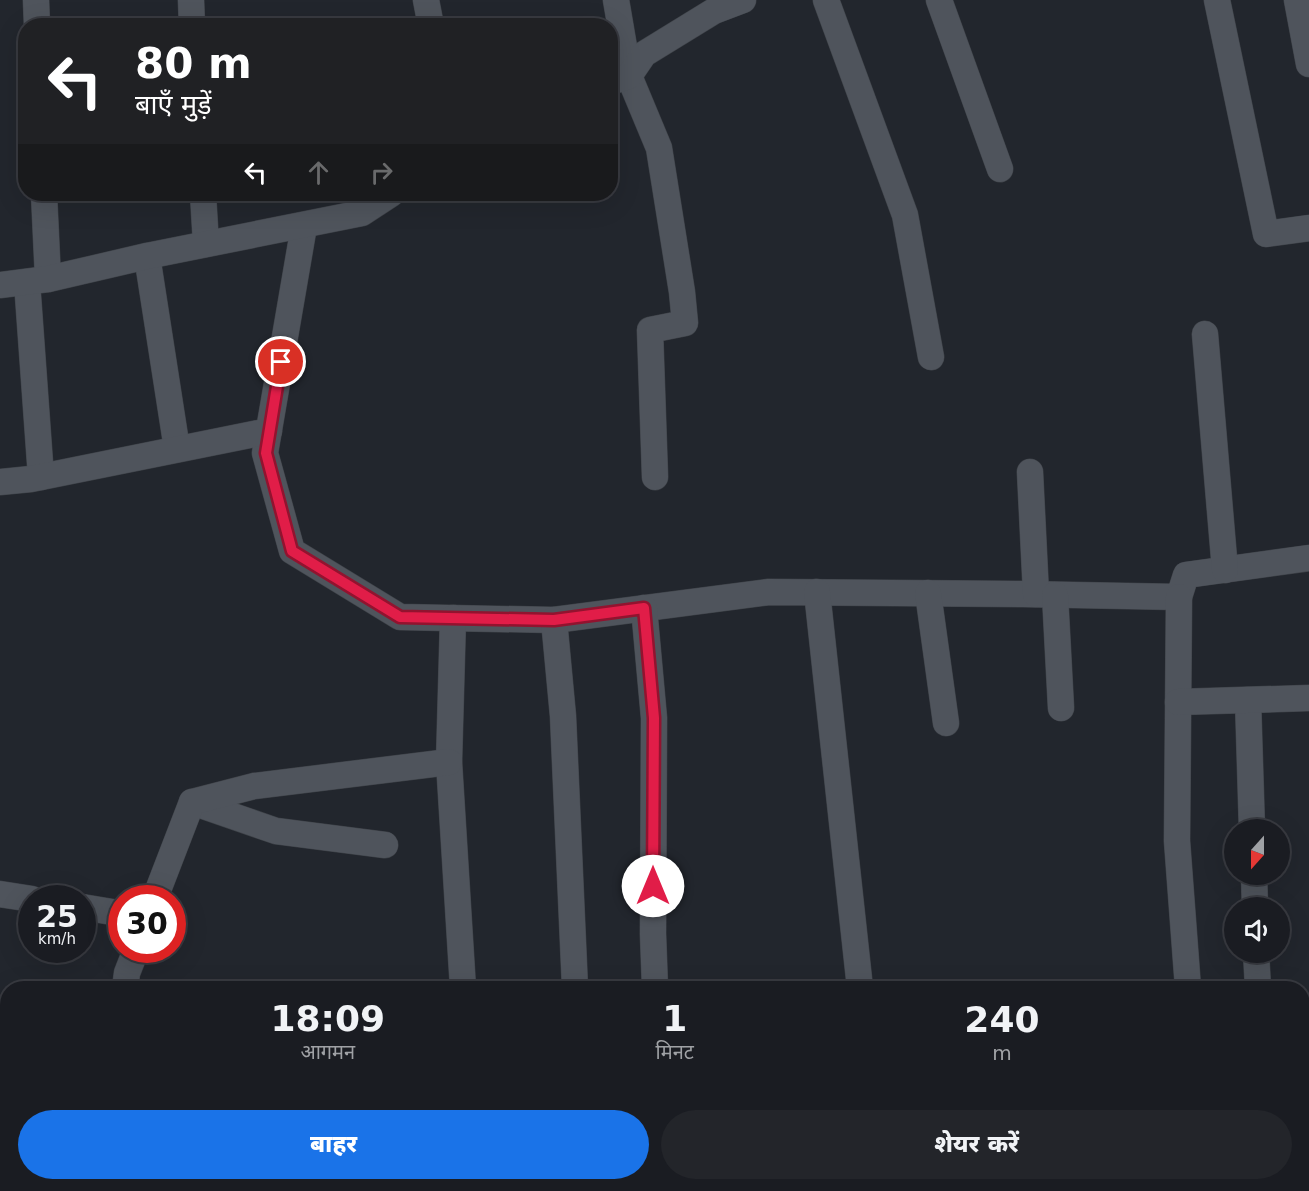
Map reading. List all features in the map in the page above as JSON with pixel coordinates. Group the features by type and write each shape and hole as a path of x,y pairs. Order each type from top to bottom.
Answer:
{"street":[{"path":"36,0 37,18"},
{"path":"191,0 192,18"},
{"path":"426,0 429,18"},
{"path":"616,0 617,18"},
{"path":"620,79 644,54 714,11 743,0"},
{"path":"826,0 905,215 931,357"},
{"path":"939,0 1000,169"},
{"path":"1217,0 1266,234 1309,228"},
{"path":"1297,0 1309,64"},
{"path":"618,40 620,79 659,148 685,323 650,330 655,477"},
{"path":"41,477 38,281 44,201"},
{"path":"203,201 206,244"},
{"path":"0,285 38,281 147,256 304,226 362,213 380,201"},
{"path":"304,226 266,453 292,551 400,617 554,620 769,592 1179,597"},
{"path":"147,256 177,449"},
{"path":"1205,334 1225,570"},
{"path":"0,482 41,477 269,431"},
{"path":"1030,472 1061,708"},
{"path":"1187,981 1177,841 1179,597 1186,575 1309,558"},
{"path":"816,592 859,981"},
{"path":"928,593 945,723"},
{"path":"644,608 654,718 655,981"},
{"path":"453,618 449,762 463,981"},
{"path":"554,620 562,716 575,981"},
{"path":"1178,702 1309,698"},
{"path":"1248,700 1252,819"},
{"path":"192,802 255,786 449,762"},
{"path":"192,802 276,831 385,845"},
{"path":"161,885 192,802"},
{"path":"0,894 18,897"},
{"path":"126,981 131,963"},
{"path":"1257,963 1258,981"}],"route":[{"path":"281,362 266,453 292,551 400,617 554,620 644,608 654,718 653,886"}]}
